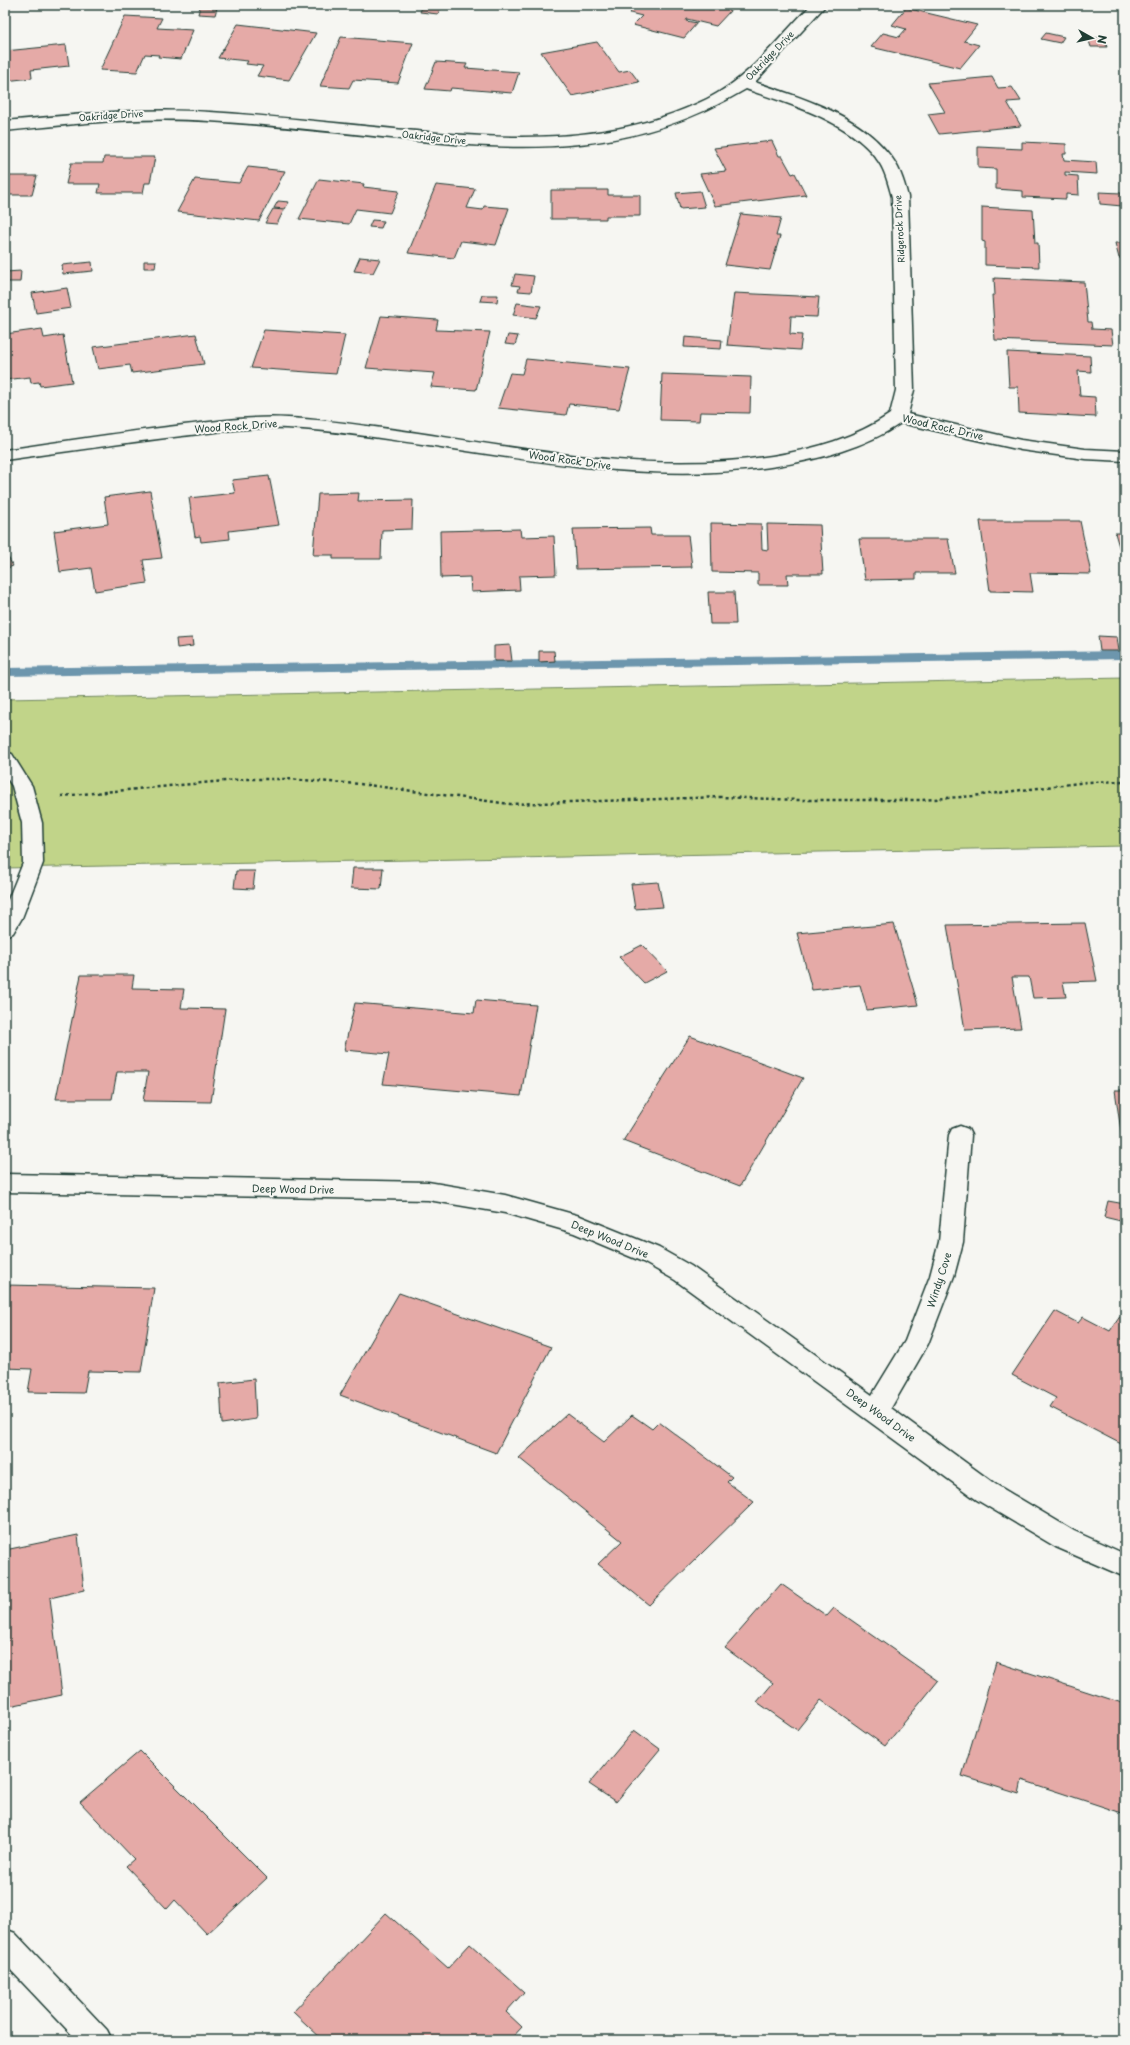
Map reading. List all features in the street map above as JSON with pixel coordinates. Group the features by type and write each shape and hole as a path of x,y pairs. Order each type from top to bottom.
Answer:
{"street":[{"name":"Oakridge Drive","path":"5,126 96,116 153,114 209,116 481,142 524,144 565,142 606,137 672,120 704,107 744,83 819,5"},
{"name":"Ridgerock Drive","path":"744,83 824,113 850,126 877,149 893,173 900,197 905,390 903,404 898,417"},
{"name":"Wood Rock Drive","path":"5,455 167,432 268,422 338,427 612,466 667,468 727,466 777,461 824,451 883,428 898,417 1021,445 1085,454 1125,456"},
{"path":"5,759 22,786 32,823 33,863 11,918 5,928"},
{"name":"Windy Cove","path":"876,1410 916,1344 942,1276 951,1242 960,1135"},
{"name":"Deep Wood Drive","path":"5,1183 428,1191 506,1204 580,1225 651,1255 683,1273 876,1410 986,1492 1065,1539 1125,1566"},
{"path":"5,1943 97,2040"}],"path":[{"path":"58,796 246,779 286,779 360,784 510,804 721,797 799,800 922,800 973,796 1087,782 1125,781"}],"green space":[{"path":"1125,678 1125,846 5,868 5,699"}],"building":[{"path":"423,5 442,5 438,14 420,12"},
{"path":"637,5 712,5 731,10 716,26 687,19 686,21 697,23 684,38 633,25 642,16 630,13"},
{"path":"200,7 217,8 215,15 198,14"},
{"path":"906,8 977,25 964,41 979,45 960,68 871,47 883,33 899,37 906,29 892,25"},
{"path":"125,16 162,18 157,28 193,30 181,59 145,54 137,72 100,70"},
{"path":"238,24 316,33 289,80 257,76 263,66 246,64 248,61 218,58"},
{"path":"1046,33 1064,37 1060,43 1041,39"},
{"path":"341,37 413,43 398,83 353,80 349,88 320,86"},
{"path":"1088,38 1104,38 1107,47 1091,47"},
{"path":"597,42 619,72 630,70 639,82 572,96 541,52"},
{"path":"66,45 69,66 31,70 32,78 5,81 5,51"},
{"path":"436,62 467,64 465,68 519,72 512,93 451,88 450,91 425,89"},
{"path":"992,77 998,88 1012,87 1021,101 1007,102 1021,126 939,134 928,114 945,112 928,83"},
{"path":"772,141 779,156 782,156 792,174 795,173 806,195 715,206 700,174 726,171 714,148"},
{"path":"1022,142 1066,144 1066,154 1063,154 1064,160 1096,162 1097,174 1065,172 1065,175 1078,176 1079,195 1066,194 1066,199 1023,197 1023,191 996,189 996,169 978,168 978,147 1022,149"},
{"path":"104,157 155,157 150,183 145,183 143,193 98,193 100,184 66,184 71,163 103,163"},
{"path":"248,167 285,171 259,221 177,212 195,179 239,183"},
{"path":"5,176 37,176 32,195 5,195"},
{"path":"319,179 364,184 363,187 399,191 390,213 356,209 349,224 299,219"},
{"path":"436,185 475,189 467,208 483,210 484,206 509,208 496,245 461,241 454,258 408,253"},
{"path":"551,190 608,190 608,195 640,195 640,216 606,216 606,219 551,219"},
{"path":"700,191 705,207 680,209 676,193"},
{"path":"1099,192 1121,193 1122,206 1100,204"},
{"path":"278,201 289,202 285,209 274,208"},
{"path":"982,207 1033,210 1035,243 1038,243 1039,267 985,265 985,242 982,241"},
{"path":"273,209 284,210 277,224 265,223"},
{"path":"741,214 781,218 776,236 780,236 770,270 725,265"},
{"path":"372,220 384,221 381,228 369,227"},
{"path":"1115,243 1125,243 1125,258 1119,258"},
{"path":"360,257 380,259 373,273 354,271"},
{"path":"144,261 156,261 155,268 144,268"},
{"path":"92,262 93,271 63,274 62,265"},
{"path":"21,271 20,282 5,282 5,272"},
{"path":"515,274 534,276 531,292 518,291 520,286 512,285"},
{"path":"994,278 1084,282 1088,322 1091,322 1092,329 1111,330 1113,345 995,340 992,295 995,295"},
{"path":"67,288 71,308 36,313 32,293"},
{"path":"734,293 819,297 817,317 791,316 790,334 802,335 800,350 727,345"},
{"path":"482,295 498,295 497,302 480,301"},
{"path":"517,303 541,306 536,318 513,315"},
{"path":"381,316 438,320 436,330 490,332 476,390 431,387 435,373 366,368"},
{"path":"42,329 44,338 63,335 72,382 40,386 39,382 31,383 30,377 5,380 5,334"},
{"path":"264,330 345,335 336,374 251,368"},
{"path":"196,334 204,364 132,373 130,365 98,369 93,347"},
{"path":"508,335 518,336 515,345 505,344"},
{"path":"685,337 722,340 721,349 684,347"},
{"path":"1007,352 1090,356 1091,372 1078,371 1080,396 1095,397 1096,417 1019,413 1018,387 1009,387"},
{"path":"526,359 630,369 619,409 569,404 566,415 498,408 510,373 522,374"},
{"path":"662,374 751,377 750,413 700,412 699,421 660,420"},
{"path":"269,476 279,525 229,531 230,539 201,542 200,536 195,537 189,498 235,493 232,480"},
{"path":"150,491 162,558 143,560 147,583 95,591 91,568 60,572 54,531 108,524 104,497"},
{"path":"359,493 358,501 413,500 412,529 382,530 381,559 333,559 333,555 313,555 318,494"},
{"path":"980,521 1080,521 1091,574 1030,573 1033,592 990,591"},
{"path":"711,523 761,524 762,549 768,550 767,524 820,525 823,574 787,574 788,585 758,585 758,573 712,572"},
{"path":"650,528 651,535 688,535 692,567 576,569 573,529"},
{"path":"520,529 521,537 554,536 556,575 519,576 520,590 471,592 470,577 441,578 440,531"},
{"path":"1115,533 1125,533 1125,567"},
{"path":"859,539 948,539 955,573 916,573 916,579 865,580"},
{"path":"5,552 13,566 5,569"},
{"path":"708,592 734,592 736,624 710,624"},
{"path":"1098,636 1117,637 1119,651 1100,651"},
{"path":"192,638 193,646 177,648 176,639"},
{"path":"510,645 512,661 494,661 494,646"},
{"path":"539,651 554,651 555,661 539,662"},
{"path":"353,868 383,868 381,889 351,888"},
{"path":"236,871 255,871 253,889 234,888"},
{"path":"658,882 663,907 635,909 631,884"},
{"path":"1085,923 1097,981 1063,982 1066,997 1033,998 1029,977 1012,977 1021,1028 965,1030 947,925"},
{"path":"894,924 918,1005 867,1010 860,985 812,990 797,933"},
{"path":"642,945 667,971 644,983 619,957"},
{"path":"81,975 134,975 132,988 184,989 181,1008 225,1009 211,1102 143,1101 148,1072 117,1072 112,1099 56,1099"},
{"path":"476,1000 536,1005 521,1096 383,1084 389,1054 344,1050 355,1003 474,1013"},
{"path":"690,1036 803,1078 740,1186 623,1141"},
{"path":"1115,1090 1125,1090 1125,1159"},
{"path":"1108,1201 1125,1204 1125,1222 1104,1217"},
{"path":"5,1285 154,1288 141,1372 88,1371 84,1393 28,1392 32,1369 5,1368"},
{"path":"399,1293 551,1347 496,1453 340,1395"},
{"path":"1055,1311 1078,1323 1083,1317 1110,1331 1123,1312 1125,1313 1125,1446 1050,1407 1056,1398 1012,1375"},
{"path":"254,1379 256,1419 222,1424 220,1383"},
{"path":"567,1414 604,1442 632,1415 652,1429 659,1422 732,1477 727,1482 754,1502 649,1605 598,1564 622,1541 519,1458"},
{"path":"78,1535 84,1590 50,1598 62,1695 5,1707 5,1550"},
{"path":"781,1584 827,1616 834,1608 938,1681 885,1746 821,1700 797,1730 757,1702 773,1683 725,1648"},
{"path":"996,1662 1125,1704 1125,1814 1022,1780 1019,1794 962,1776"},
{"path":"634,1730 660,1749 616,1802 589,1784"},
{"path":"140,1751 267,1878 207,1934 175,1900 167,1909 126,1866 134,1859 80,1802"},
{"path":"386,1913 448,1968 470,1944 524,1992 506,2012 522,2027 510,2040 323,2040 293,2012"}],"waterway":[{"path":"5,672 1125,655"}]}
